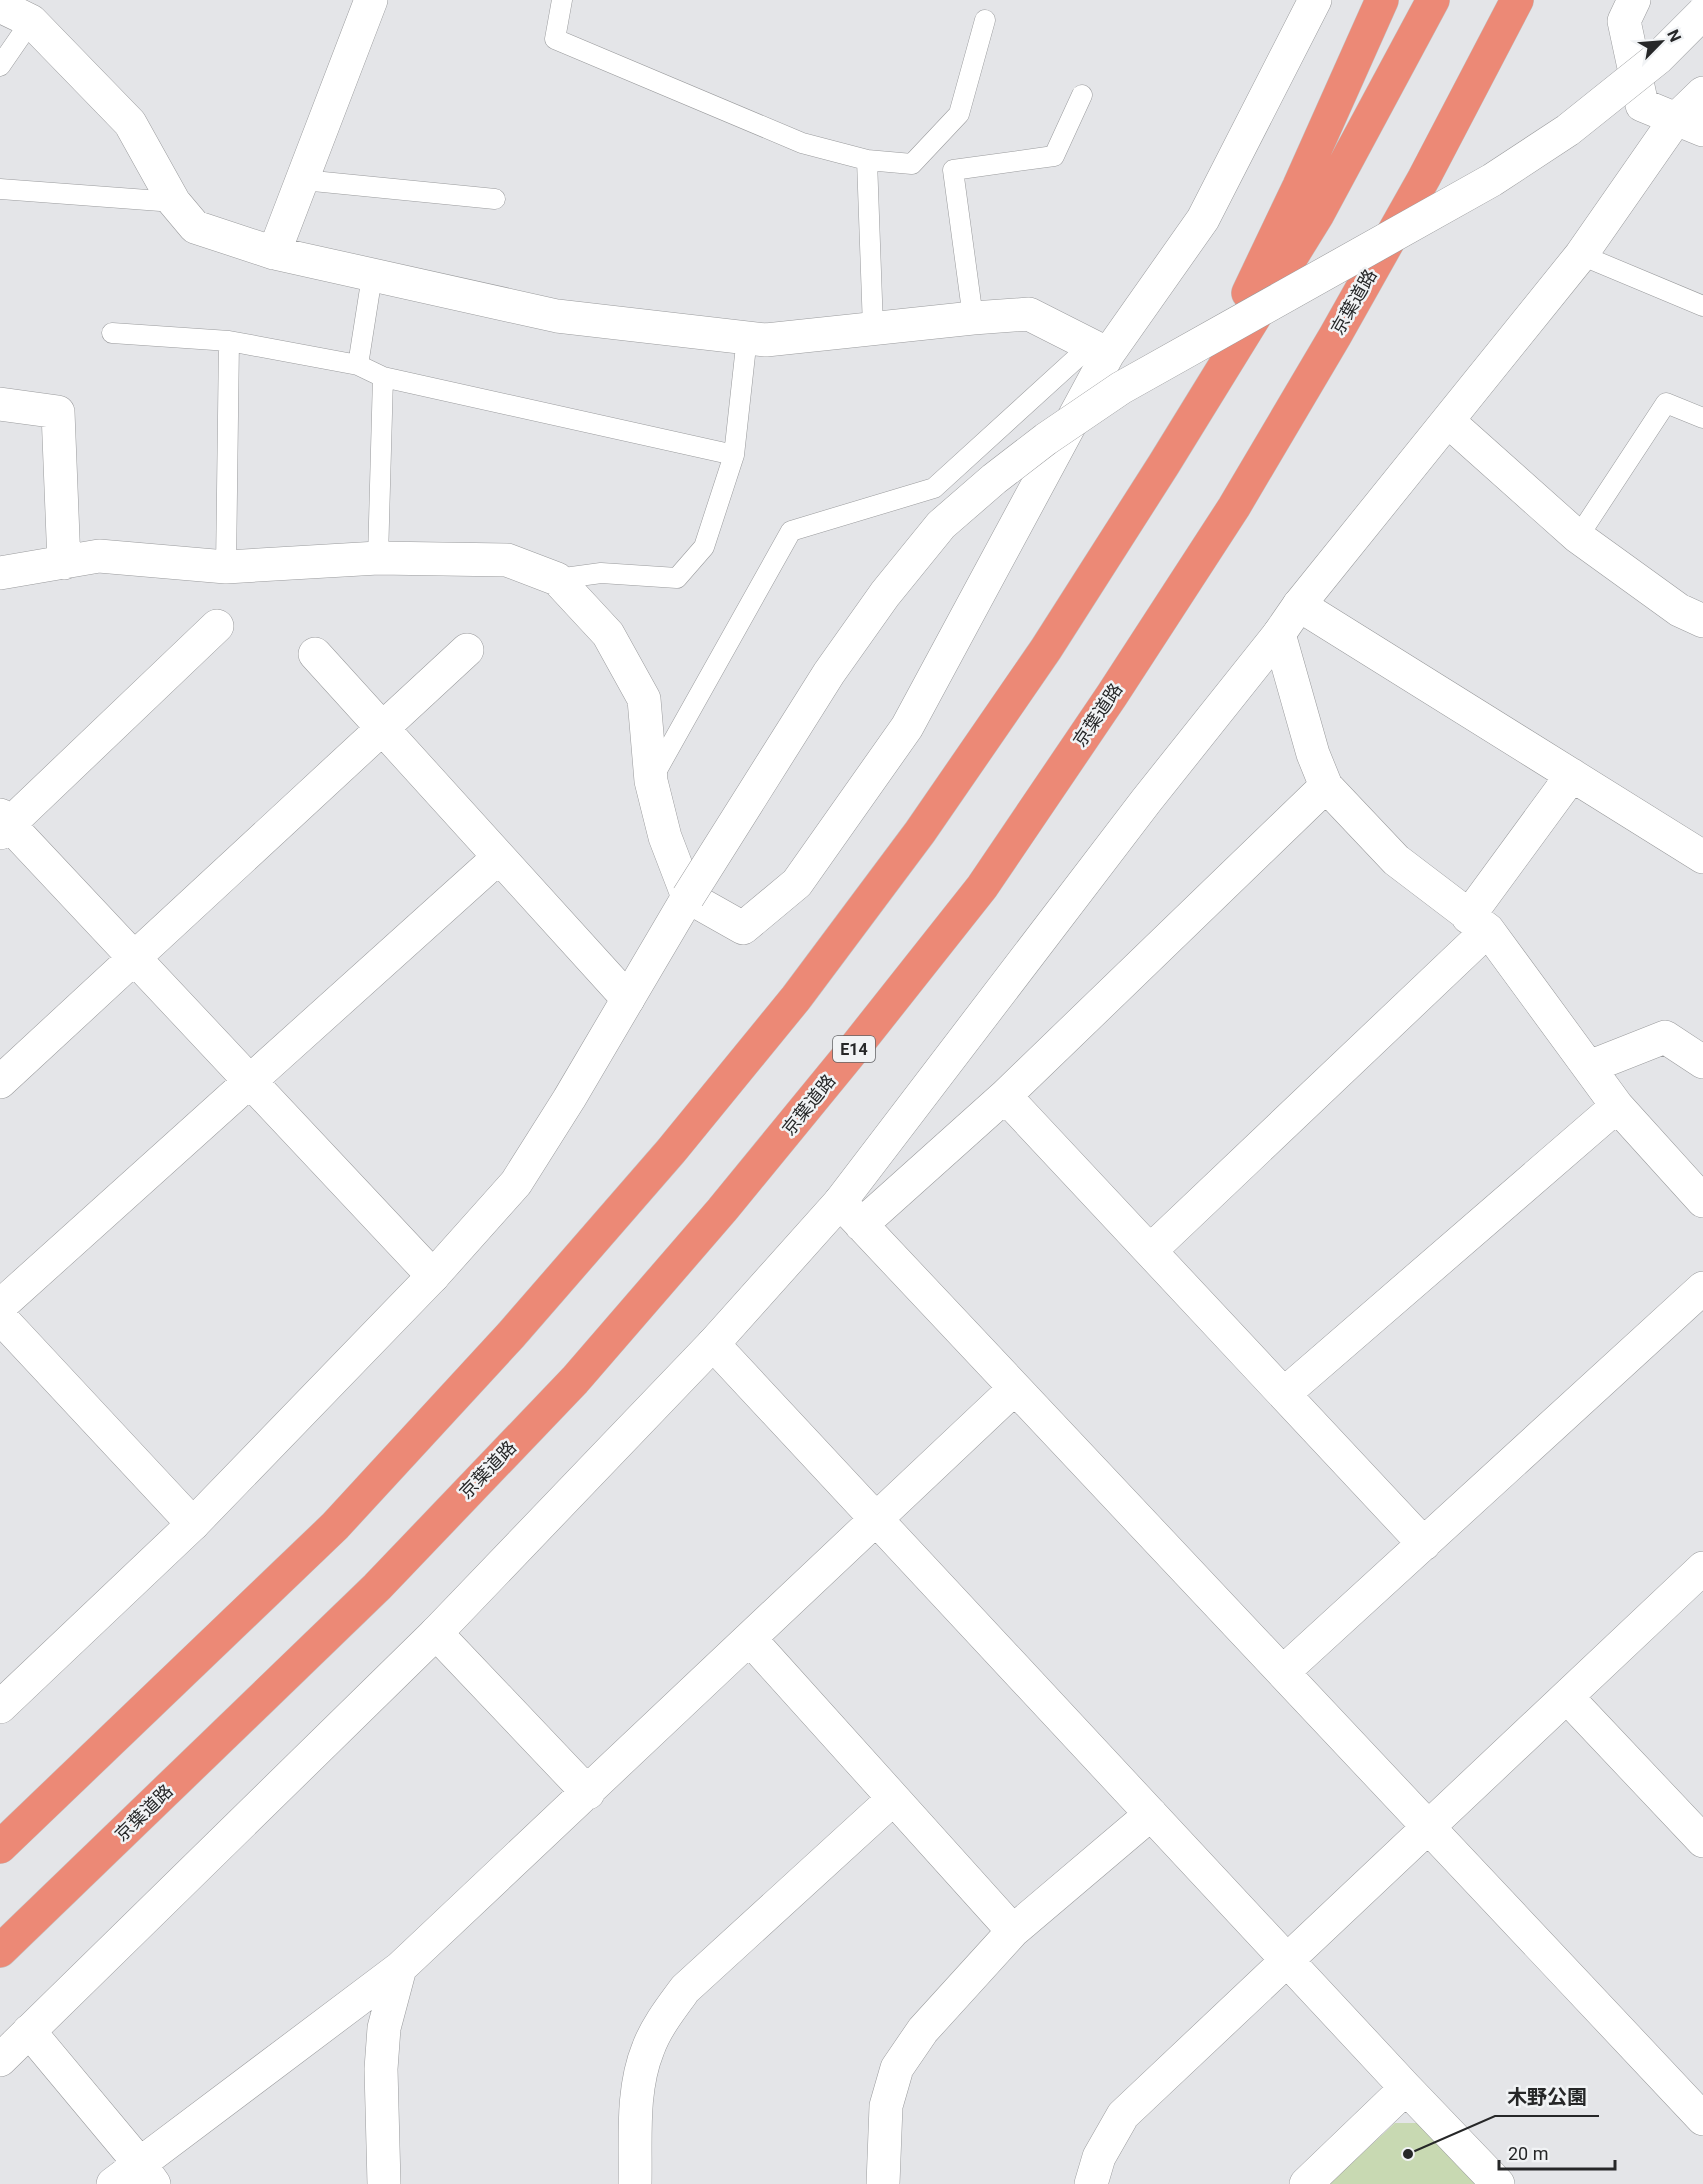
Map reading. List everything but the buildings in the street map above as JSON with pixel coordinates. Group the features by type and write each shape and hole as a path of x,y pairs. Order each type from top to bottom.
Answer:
{"highway":[{"path":"1164,464 1299,186 1382,0"},
{"path":"0,1847 334,1526 511,1335 672,1151 796,998 921,832 1046,649 1164,464 1318,214 1433,0"},
{"name":"京葉道路","path":"0,1951 376,1587 575,1380 722,1210 982,887 1112,695 1234,507 1335,336 1424,178 1517,0"}],"street":[{"path":"274,253 371,0"},
{"path":"0,573 99,556 226,567 378,558 507,560 557,579 608,634 644,699 651,782 665,837 688,897 743,928 797,883 908,727 1100,350 1203,219 1315,0"},
{"path":"1634,0 1624,21 1642,105 1689,125"},
{"path":"0,6 31,21 130,123 174,202 195,227 274,253 557,316 766,340 1029,314 1100,350"},
{"path":"0,1707 193,1524 433,1276 516,1183 569,1099 688,897 829,673 885,594 941,525 994,479 1046,439 1121,388 1492,180 1568,130 1658,58 1703,13"},
{"path":"851,1214 1146,801 1280,634 1299,605 1581,255 1689,125 1703,93"},
{"path":"0,404 58,412 64,563"},
{"path":"1448,421 1578,537 1679,610 1703,621"},
{"path":"1299,605 1703,857"},
{"path":"217,626 3,824 134,958 433,1276"},
{"path":"1280,634 1313,754 1326,786 1396,860 1478,924 1617,1106 1703,1201"},
{"path":"0,1082 467,650"},
{"path":"315,654 627,999"},
{"path":"1150,1251 1478,924 1572,776"},
{"path":"0,2060 436,1633 712,1344 851,1214 1005,1096 1326,786"},
{"path":"0,1306 499,858"},
{"path":"1589,1067 1665,1037 1703,1062"},
{"path":"1005,1096 1424,1544"},
{"path":"1284,1394 1617,1106"},
{"path":"851,1214 1703,2119"},
{"path":"1283,1672 1703,1288"},
{"path":"0,1317 193,1524"},
{"path":"712,1344 1498,2184"},
{"path":"113,2184 147,2174 400,1968 1015,1388"},
{"path":"1091,2184 1099,2157 1123,2115 1703,1568"},
{"path":"436,1633 588,1793"},
{"path":"750,1639 1013,1931"},
{"path":"1567,1697 1700,1832"},
{"path":"635,2184 637,2093 647,2050 663,2019 685,1989 894,1799"},
{"path":"883,2184 886,2106 897,2068 923,2031 1013,1931 1151,1814"},
{"path":"384,2184 381,2069 384,2028 400,1968"},
{"path":"29,2031 147,2174"},
{"path":"1306,2184 1406,2088"}],"lane":[{"path":"562,0 555,39 802,143 867,160 912,164 958,114 985,20"},
{"path":"0,66 31,21"},
{"path":"973,318 953,170 1054,156 1082,94"},
{"path":"867,160 873,328"},
{"path":"303,180 495,199"},
{"path":"0,189 174,202"},
{"path":"1581,255 1703,306"},
{"path":"358,365 372,276"},
{"path":"112,333 229,341 358,365 383,377 734,455"},
{"path":"557,579 601,573 677,578 704,547 734,455 747,337"},
{"path":"226,567 229,341"},
{"path":"651,782 791,531 934,488 1100,350"},
{"path":"378,558 383,377"},
{"path":"1578,537 1666,403 1703,418"}],"green space":[{"path":"1395,2123 1424,2123 1482,2184 1329,2184"}],"place":[{"name":"木野公園","path":"1408,2154"}]}
